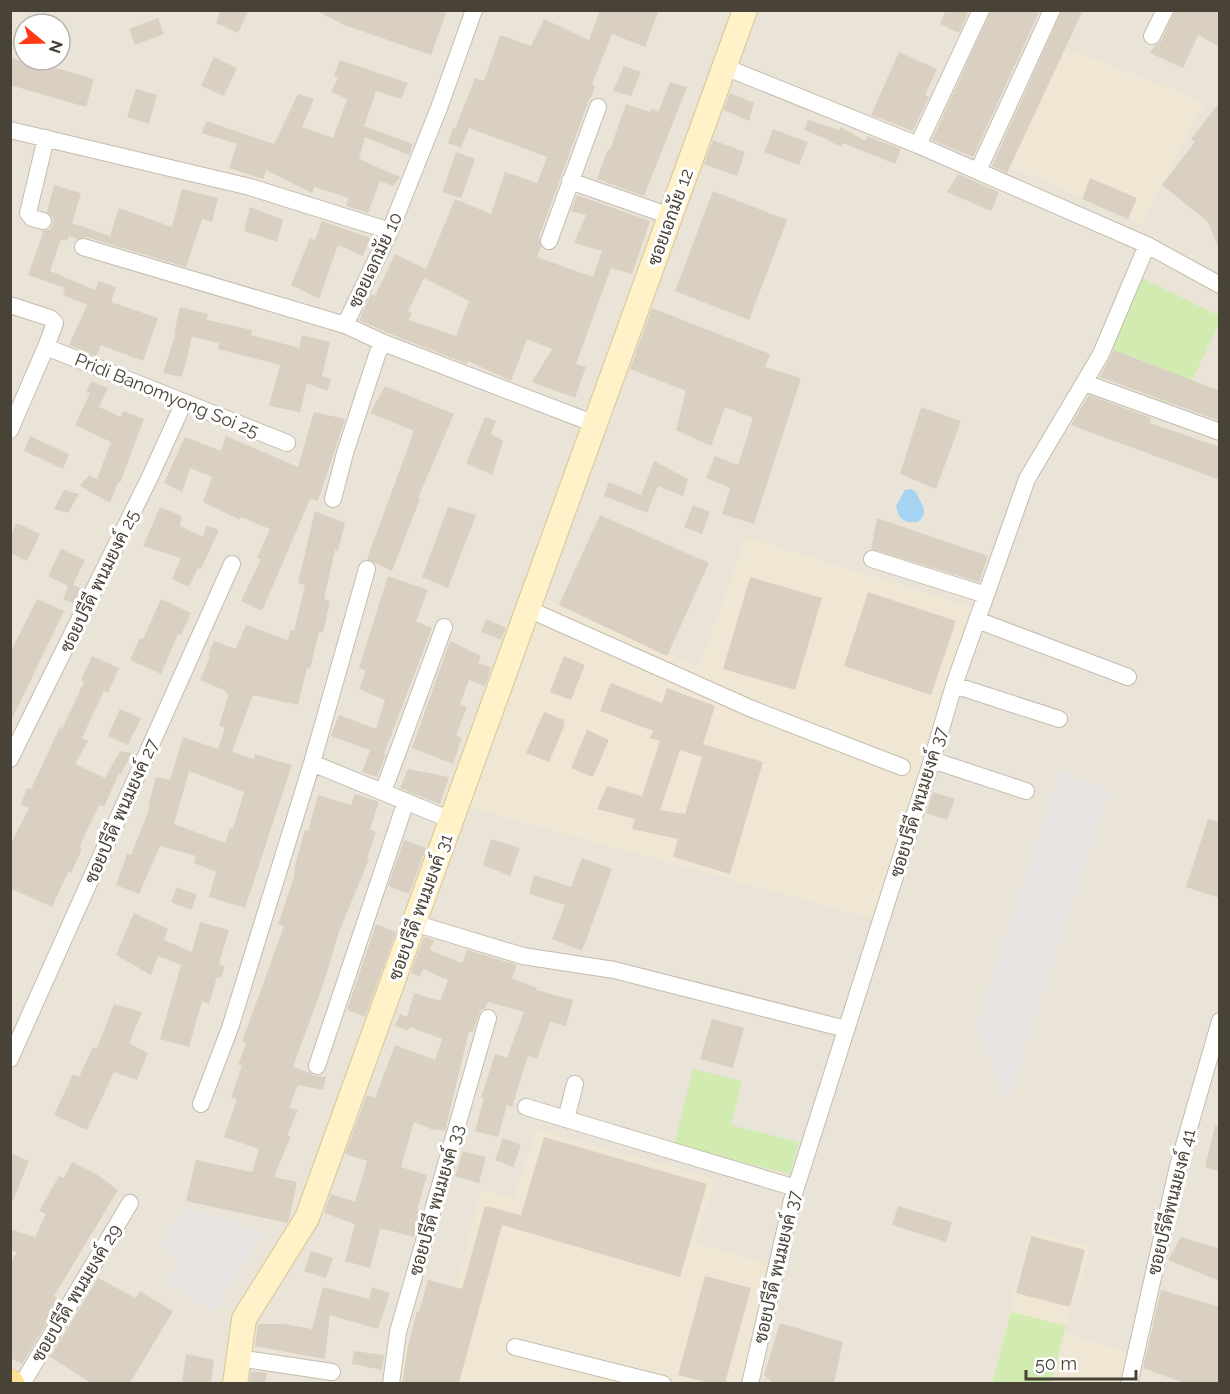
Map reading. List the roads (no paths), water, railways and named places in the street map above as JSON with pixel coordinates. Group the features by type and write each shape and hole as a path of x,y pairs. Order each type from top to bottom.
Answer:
{"street":[{"name":"ซอยเอกมัย 10","path":"474,10 440,108 390,231 345,325 384,343 595,423"},
{"name":"ซอยเอกมัย 12","path":"595,423 745,10"},
{"path":"918,145 981,10"},
{"path":"978,171 1052,10"},
{"path":"1152,36 1165,10"},
{"path":"725,67 918,145 1147,245 1220,285"},
{"path":"549,241 598,107"},
{"path":"10,130 250,187 390,231"},
{"path":"43,221 32,218 28,213 46,138"},
{"path":"570,182 670,216"},
{"name":"ซอยปรีดี พนมยงค์ 37","path":"750,1383 796,1188 954,685 1027,479 1107,342 1147,245"},
{"path":"83,247 345,325"},
{"path":"10,305 54,320 55,323 10,430"},
{"path":"333,499 345,453 378,352 384,343"},
{"name":"Pridi Banomyong Soi 25","path":"46,347 287,443"},
{"path":"1085,383 1220,432"},
{"name":"ซอยปรีดี พนมยงค์ 25","path":"10,759 150,477 184,402"},
{"name":"ซอยปรีดี พนมยงค์ 31","path":"235,1383 244,1318 307,1218 595,423"},
{"path":"872,560 986,595"},
{"name":"ซอยปรีดี พนมยงค์ 27","path":"10,1059 232,564"},
{"path":"201,1104 230,1028 312,763 367,569"},
{"path":"528,609 752,709 902,768"},
{"path":"977,620 1128,677"},
{"path":"383,792 444,627"},
{"path":"954,685 1059,719"},
{"path":"932,760 1026,791"},
{"path":"312,763 451,820"},
{"path":"317,1066 406,801"},
{"path":"414,923 523,956 614,970 846,1029"},
{"name":"ซอยปรีดี พนมยงค์ 33","path":"391,1383 398,1332 488,1018"},
{"name":"ซอยปรีดีพนมยงค์ 41","path":"1129,1383 1178,1166 1220,1021"},
{"path":"566,1119 575,1084"},
{"path":"526,1107 796,1188"},
{"name":"ซอยปรีดี พนมยงค์ 29","path":"22,1383 130,1203"},
{"path":"515,1347 663,1383"},
{"path":"238,1358 332,1372"}],"water":[{"path":"911,489 916,492 924,510 921,519 914,522 902,519 896,506 905,490"}]}
